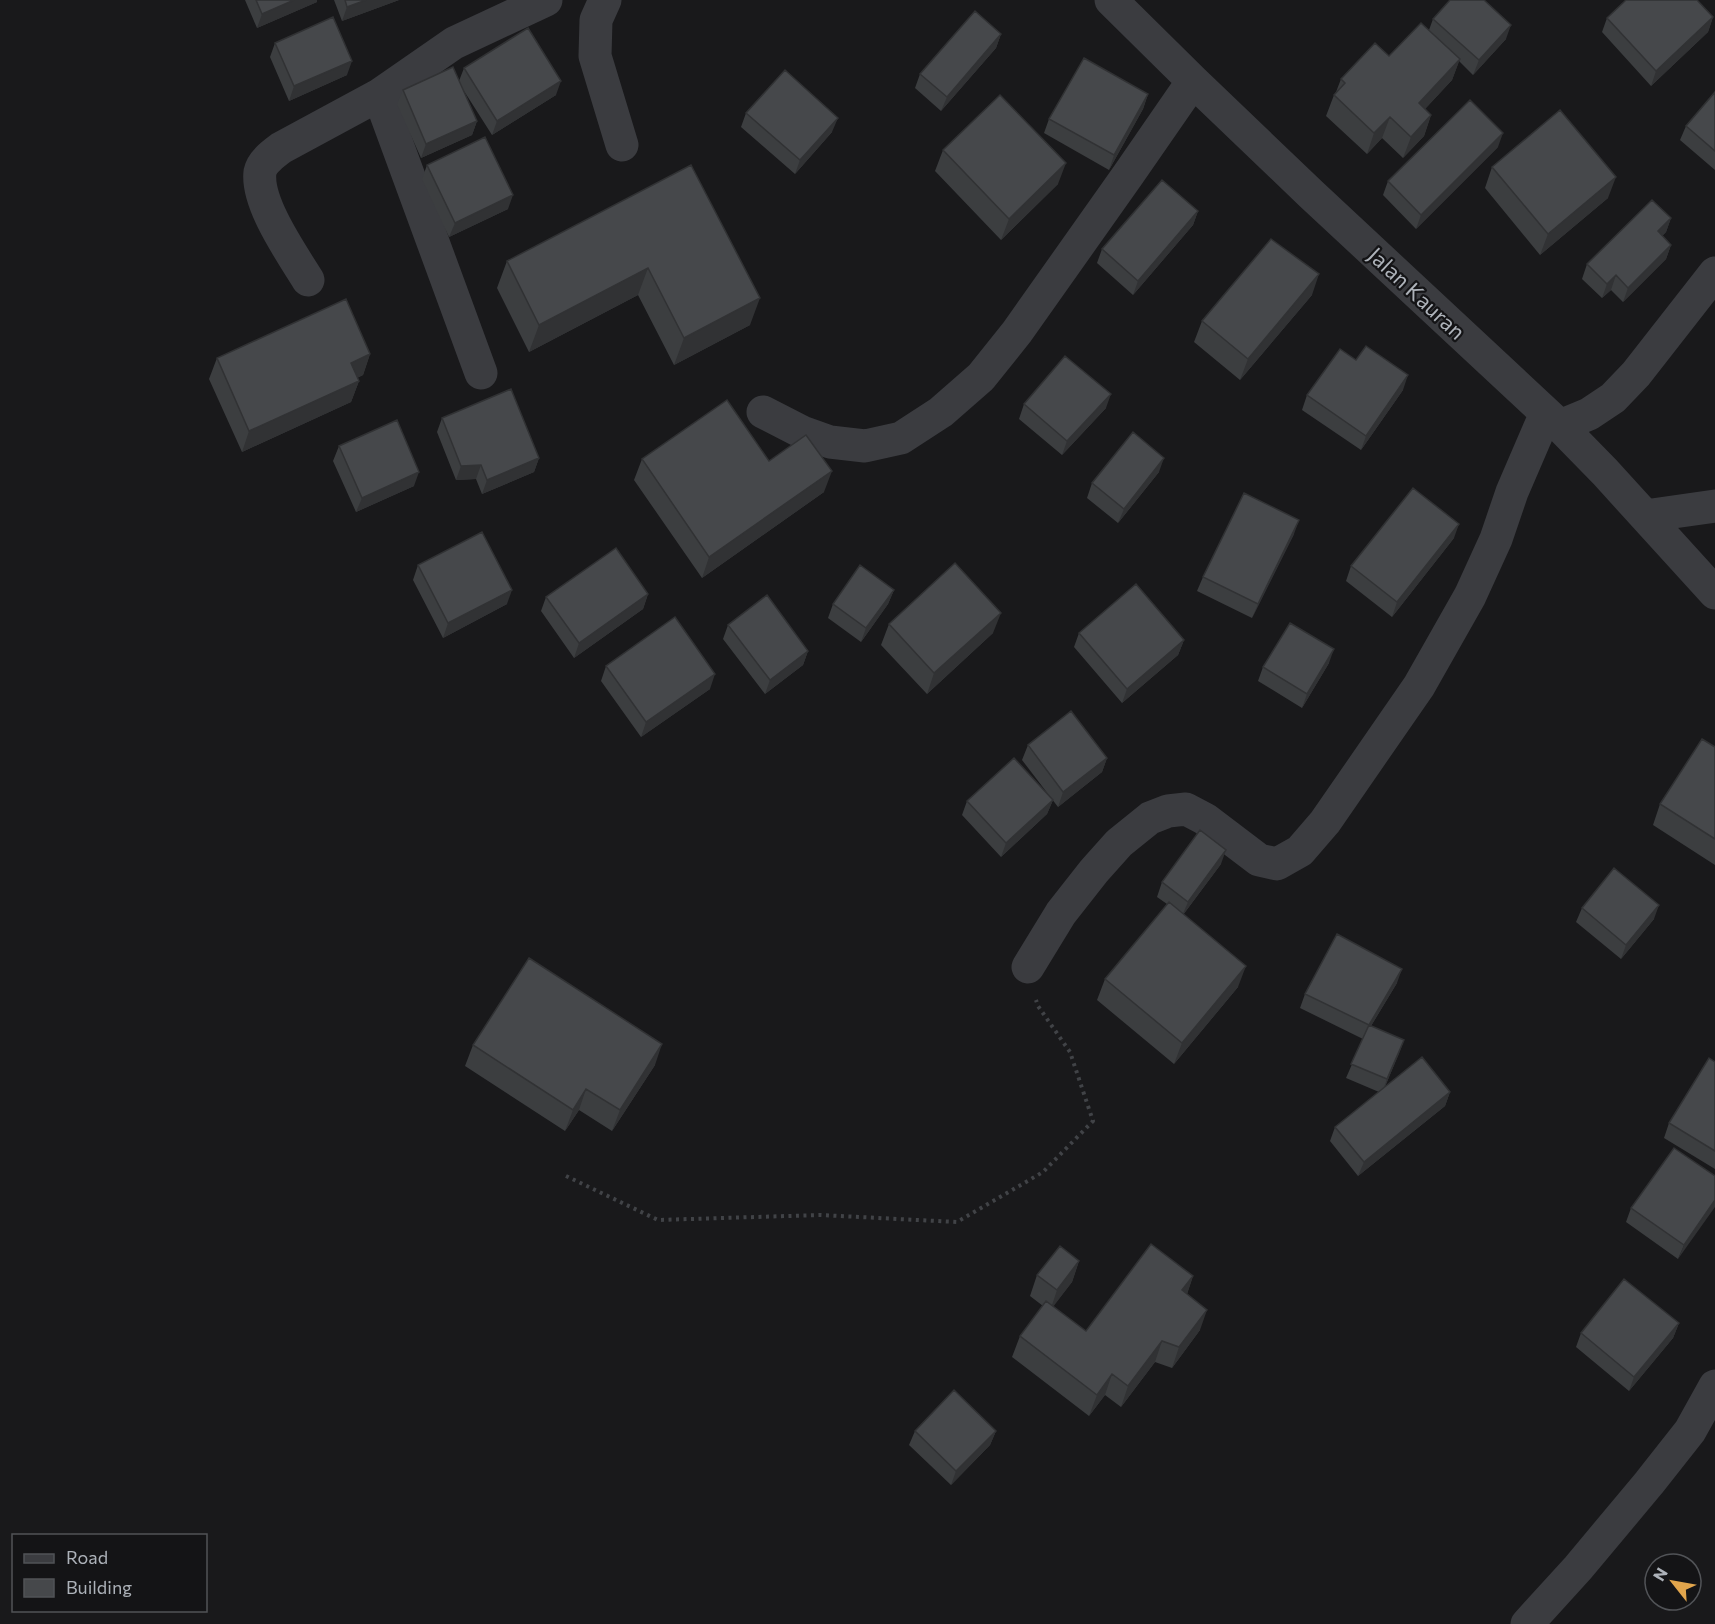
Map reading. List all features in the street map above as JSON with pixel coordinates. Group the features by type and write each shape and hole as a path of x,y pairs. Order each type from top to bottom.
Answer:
{"street":[{"path":"308,280 273,223 261,189 260,171 267,159 282,148 380,95 454,43 546,0"},
{"path":"605,0 596,20 595,56 622,145"},
{"name":"Jalan Kauran","path":"1111,0 1192,81 1557,424 1605,472 1715,593"},
{"path":"763,412 802,432 830,442 865,446 902,438 941,412 981,378 1017,332 1192,81"},
{"path":"380,95 482,373"},
{"path":"1028,967 1061,913 1094,871 1119,843 1150,818 1168,811 1186,809 1205,819 1259,860 1277,864 1300,851 1325,822 1413,695 1470,596 1496,539 1512,492 1557,424 1588,414 1613,398 1636,374 1715,273"},
{"path":"1645,516 1715,506"},
{"path":"1527,1624 1578,1568 1690,1431 1715,1386"}],"path":[{"path":"566,1176 658,1220 820,1215 957,1222 1043,1172 1093,1121 1070,1052 1038,1006 1028,967"}],"building":[{"path":"256,0 294,0 262,14"},
{"path":"345,0 366,0 347,7"},
{"path":"1450,0 1484,0 1511,25 1479,60 1433,19"},
{"path":"1626,0 1697,0 1713,17 1656,71 1607,18"},
{"path":"975,11 1001,34 947,97 920,74"},
{"path":"333,17 352,61 294,86 275,43"},
{"path":"1421,23 1460,59 1419,103 1431,115 1411,137 1390,117 1374,133 1334,95 1345,83 1341,79 1375,43 1389,56"},
{"path":"528,28 561,81 497,121 464,68"},
{"path":"1084,58 1148,94 1114,155 1049,119"},
{"path":"453,67 477,121 426,144 403,90"},
{"path":"785,70 838,118 800,160 746,113"},
{"path":"1715,92 1715,151 1686,126"},
{"path":"1000,95 1066,163 1009,219 943,150"},
{"path":"1470,100 1503,133 1421,215 1388,181"},
{"path":"1560,110 1616,177 1548,234 1492,167"},
{"path":"485,137 513,195 455,223 427,165"},
{"path":"691,165 760,298 684,338 648,268 539,325 507,261"},
{"path":"1162,180 1198,211 1138,281 1102,249"},
{"path":"1652,200 1671,218 1658,231 1671,245 1628,288 1616,275 1607,284 1587,264"},
{"path":"1271,239 1319,274 1248,359 1202,321"},
{"path":"346,299 370,354 351,363 359,381 249,431 217,358"},
{"path":"1366,346 1408,375 1366,436 1307,395 1340,349 1356,360"},
{"path":"1065,356 1111,394 1067,441 1024,404"},
{"path":"511,389 539,458 487,480 481,465 461,466 442,418"},
{"path":"727,400 769,461 806,435 832,471 709,557 642,459"},
{"path":"397,420 419,472 362,498 339,446"},
{"path":"1133,432 1164,458 1124,509 1092,483"},
{"path":"1413,488 1459,524 1397,602 1351,566"},
{"path":"1244,493 1299,520 1258,604 1203,577"},
{"path":"482,532 512,590 448,623 418,565"},
{"path":"616,548 648,594 579,643 546,597"},
{"path":"955,563 1001,613 934,673 889,624"},
{"path":"860,565 894,590 866,628 833,604"},
{"path":"1136,584 1184,640 1127,689 1079,633"},
{"path":"767,595 808,651 770,680 728,625"},
{"path":"675,617 715,674 646,722 606,666"},
{"path":"1290,623 1334,649 1307,694 1263,667"},
{"path":"1071,711 1107,758 1063,792 1028,745"},
{"path":"1702,739 1715,747 1715,839 1660,804"},
{"path":"1014,758 1053,800 1006,843 967,801"},
{"path":"1200,830 1226,850 1188,902 1162,882"},
{"path":"1614,868 1659,905 1626,945 1582,908"},
{"path":"1169,902 1246,966 1182,1043 1105,979"},
{"path":"1337,934 1402,969 1369,1025 1305,994"},
{"path":"529,958 662,1044 620,1110 586,1089 573,1110 473,1045"},
{"path":"1369,1025 1404,1040 1387,1079 1351,1064"},
{"path":"1422,1057 1450,1092 1364,1162 1335,1127"},
{"path":"1709,1058 1715,1062 1715,1151 1669,1123"},
{"path":"1674,1148 1715,1176 1715,1200 1684,1245 1631,1208"},
{"path":"1151,1244 1193,1276 1182,1290 1207,1310 1179,1347 1162,1341 1128,1386 1112,1374 1097,1395 1020,1336 1046,1301 1086,1331"},
{"path":"1060,1246 1079,1261 1057,1290 1037,1275"},
{"path":"1624,1279 1679,1323 1634,1377 1581,1333"},
{"path":"954,1390 996,1431 956,1471 915,1431"}]}
